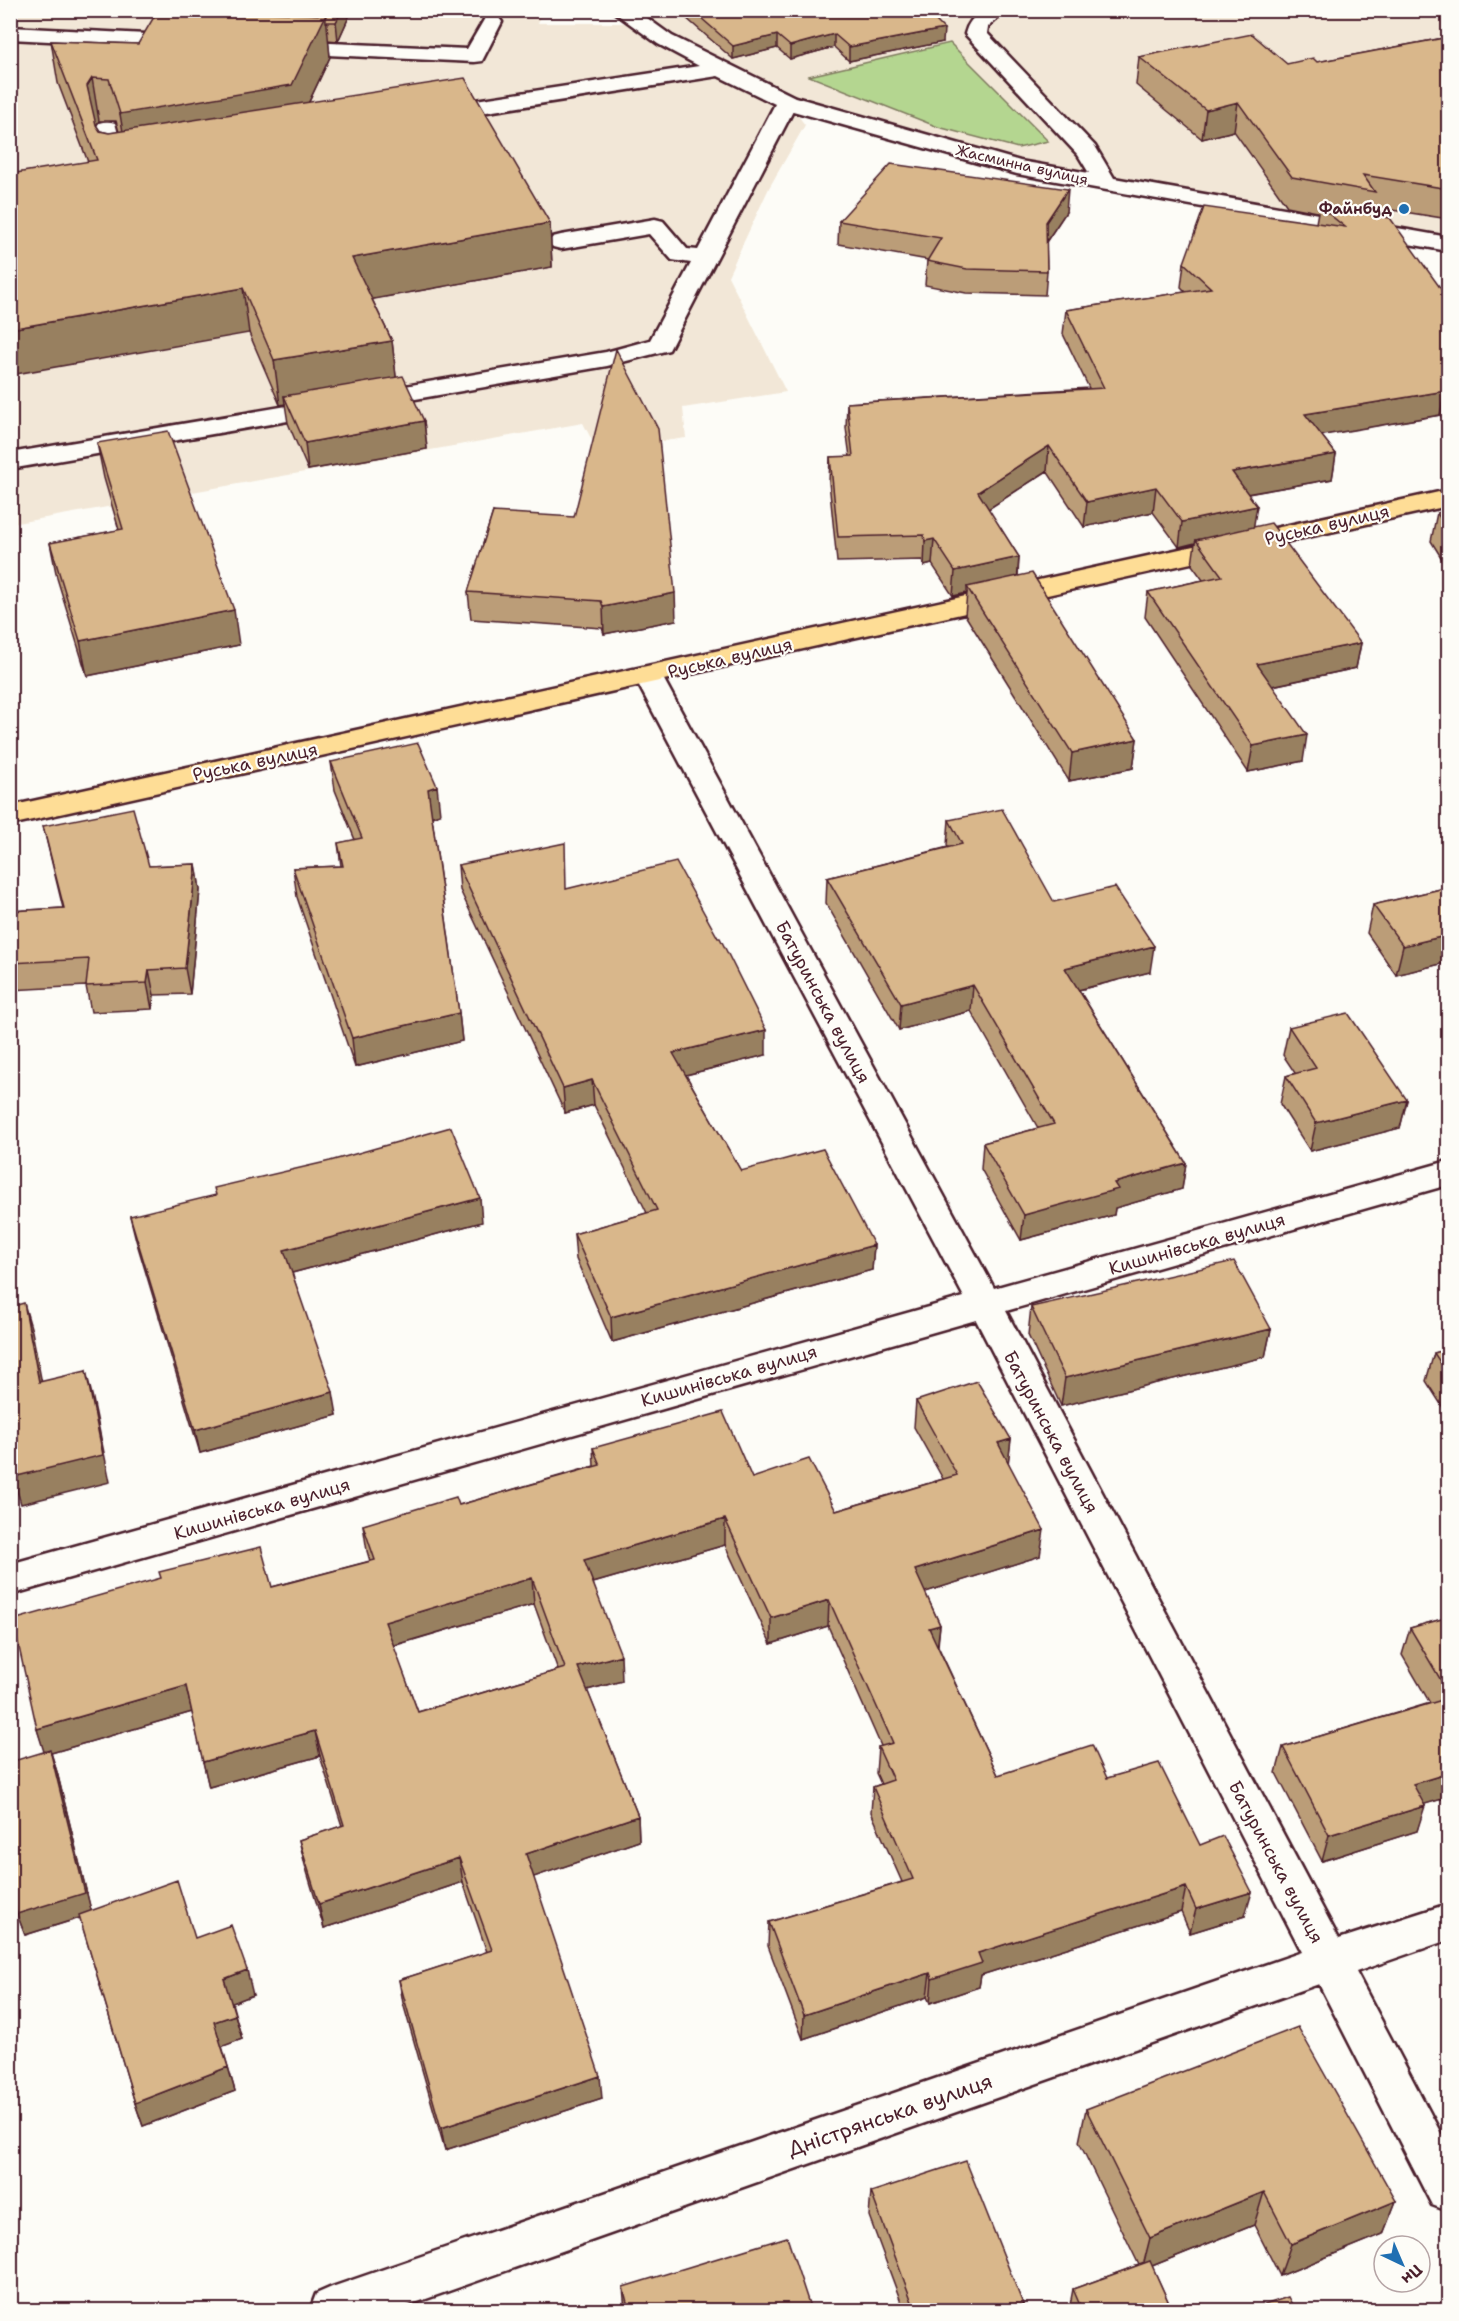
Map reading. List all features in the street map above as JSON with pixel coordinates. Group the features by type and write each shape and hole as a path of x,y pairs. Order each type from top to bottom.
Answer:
{"main road":[{"name":"Руська вулиця","path":"10,816 1449,498"}],"street":[{"name":"Жасминна вулиця","path":"621,10 665,39 719,69 787,102 1017,167 1449,244"},
{"path":"997,10 978,25 976,34 1087,152 1107,184"},
{"path":"260,46 474,56 492,22"},
{"path":"10,33 201,43"},
{"path":"410,117 719,69"},
{"path":"10,461 607,359 660,345 787,102"},
{"path":"108,128 116,168 151,161"},
{"path":"561,242 655,226 680,255 707,258"},
{"name":"Батуринська вулиця","path":"648,676 985,1304 1449,2190"},
{"name":"Кишинівська вулиця","path":"10,1580 1449,1173"},
{"name":"Дністрянська вулиця","path":"333,2310 1328,1962 1449,1922"}],"shaded area":[{"path":"543,10 538,23 640,23 622,11 1448,11 1448,242 1017,166 788,102 805,125 769,188 728,276 786,392 683,408 686,438 597,450 583,423 11,524 11,11","holes":["810,77 1047,141 1018,148 938,127"]}],"green space":[{"path":"950,43 1048,141 1018,148 938,127 809,76"}],"building":[{"path":"158,10 186,12 187,10 226,10 326,15 292,85 120,114 109,79 92,78 87,86 96,125 100,131 109,133 465,78 550,223 352,258 392,341 274,360 243,288 10,329 10,174 97,160 51,41 138,44"},
{"path":"226,10 342,10 336,22 326,22 326,15"},
{"path":"692,10 925,10 944,29 849,47 834,34 790,46 777,35 733,46"},
{"path":"1252,34 1287,64 1313,58 1317,62 1449,37 1449,189 1363,175 1375,192 1292,177 1238,102 1206,110 1139,57"},
{"path":"891,164 1068,189 1046,222 1047,271 967,269 927,261 941,238 839,221"},
{"path":"1319,206 1390,218 1449,300 1449,395 1445,391 1305,414 1336,454 1232,472 1257,506 1182,522 1156,487 1087,502 1049,446 978,492 1019,557 955,571 934,539 925,541 924,535 838,537 830,457 853,456 847,403 1104,388 1066,310 1211,288 1184,263 1204,207 1345,227"},
{"path":"616,349 658,429 675,593 603,607 601,601 468,592 493,512 574,517"},
{"path":"403,376 424,421 305,443 284,396"},
{"path":"168,431 234,610 80,641 50,543 123,529 97,443"},
{"path":"1449,511 1449,532 1437,513"},
{"path":"1271,523 1361,643 1257,664 1307,735 1253,746 1148,592 1222,576 1196,540"},
{"path":"1032,573 1137,739 1072,753 967,587"},
{"path":"418,743 437,786 428,789 459,1013 352,1038 293,868 343,866 338,843 362,838 331,762"},
{"path":"133,808 149,866 196,864 185,968 149,970 147,983 86,986 89,959 10,963 10,911 64,908 43,826"},
{"path":"1002,809 1054,902 1115,887 1154,946 1065,968 1186,1163 1114,1183 1118,1189 1024,1215 983,1143 1054,1124 973,985 901,1004 827,878 962,844 949,820"},
{"path":"565,843 566,889 676,862 720,938 766,1030 673,1053 741,1171 823,1149 874,1245 611,1317 574,1234 657,1210 592,1080 563,1088 458,865"},
{"path":"1449,887 1449,935 1403,946 1373,905"},
{"path":"1348,1013 1407,1100 1316,1123 1286,1076 1316,1068 1289,1027"},
{"path":"451,1127 480,1198 284,1250 333,1392 195,1430 130,1216 216,1195 214,1188 330,1161"},
{"path":"1234,1261 1271,1329 1065,1378 1031,1307"},
{"path":"24,1303 39,1382 86,1371 103,1455 13,1477 10,1465 10,1307"},
{"path":"1449,1349 1449,1376 1434,1353"},
{"path":"977,1381 1011,1439 998,1443 1044,1530 915,1570 940,1625 929,1628 998,1775 1092,1745 1107,1778 1159,1763 1200,1845 1223,1836 1252,1892 1196,1909 1186,1887 978,1953 982,1963 932,1979 930,1973 804,2015 769,1922 913,1879 873,1787 893,1780 878,1747 893,1743 829,1600 771,1618 725,1519 584,1560 621,1655 578,1667 638,1816 526,1854 600,2076 441,2128 399,1980 492,1950 459,1858 319,1904 299,1840 344,1825 315,1731 203,1762 186,1686 37,1729 13,1620 161,1578 159,1572 261,1547 272,1587 375,1560 363,1525 456,1497 459,1505 600,1465 593,1448 723,1412 752,1478 809,1459 836,1511 957,1475 916,1401","holes":["532,1578 565,1668 418,1712 385,1622"]},
{"path":"1449,1617 1449,1694 1410,1628"},
{"path":"1449,1698 1449,1773 1413,1784 1425,1806 1329,1835 1283,1747"},
{"path":"50,1750 85,1893 17,1914 10,1884 10,1762"},
{"path":"177,1880 195,1938 231,1925 247,1970 224,1979 235,2015 214,2022 228,2067 135,2103 79,1915"},
{"path":"1298,2027 1396,2201 1291,2244 1264,2192 1150,2238 1086,2109"},
{"path":"966,2161 1023,2304 1002,2310 915,2310 871,2192"},
{"path":"787,2237 811,2310 629,2310 623,2287"},
{"path":"1150,2261 1172,2310 1082,2310 1073,2289"},
{"path":"1288,2297 1295,2310 1250,2310"}],"place":[{"name":"Файнбуд","path":"1404,209"}]}
